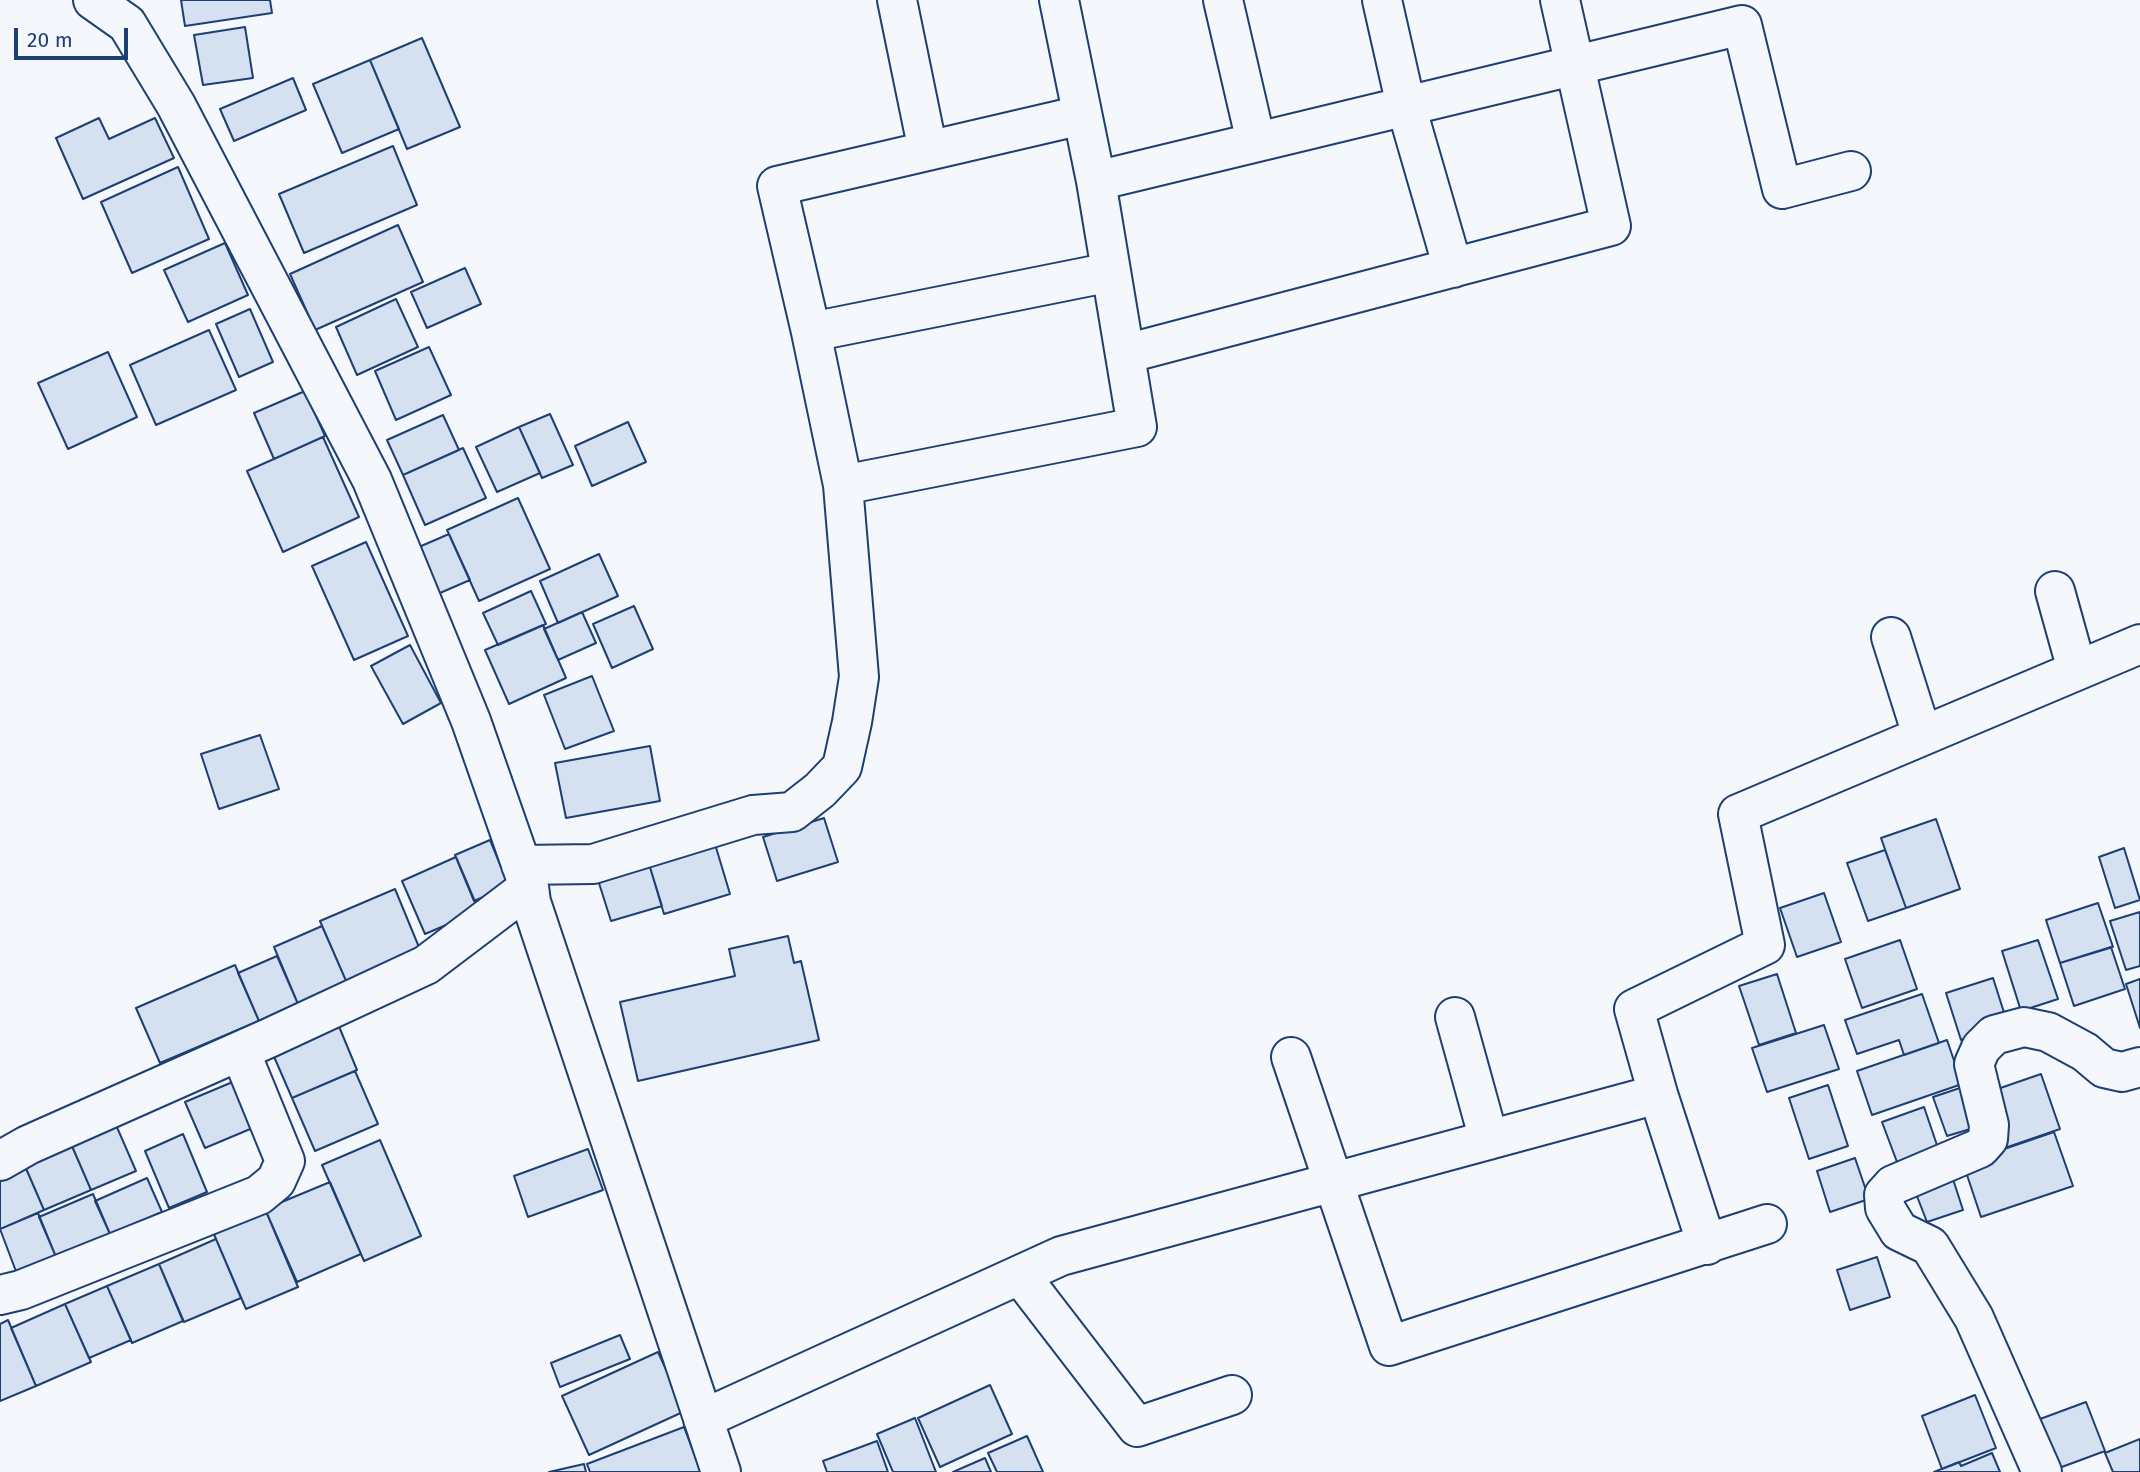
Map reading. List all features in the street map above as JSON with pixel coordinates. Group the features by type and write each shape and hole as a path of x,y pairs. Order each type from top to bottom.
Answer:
{"street":[{"path":"93,0 127,24 176,105 372,480 471,721 525,876 531,901 721,1472"},
{"path":"897,0 928,151"},
{"path":"843,485 1137,427 1096,181 1059,0"},
{"path":"1223,0 1255,142"},
{"path":"1382,0 1406,106 1453,268"},
{"path":"1125,354 1611,226 1560,0"},
{"path":"1096,181 1575,66 1738,13 1782,189 1850,171"},
{"path":"0,1161 28,1145 426,965 525,876 593,864 753,816 792,812 820,790 842,766 859,677 843,485 777,186 1083,116"},
{"path":"811,332 1111,272"},
{"path":"2055,591 2077,670"},
{"path":"1891,637 1922,735"},
{"path":"1707,1245 1658,1094 1634,1009 1765,945 1738,814 2140,644"},
{"path":"1455,1017 1489,1140"},
{"path":"2042,1472 1974,1318 1930,1246 1899,1231 1885,1208 1884,1195 1894,1185 1980,1148 1988,1139 1989,1125 1974,1064 1981,1048 1994,1035 2024,1027 2048,1032 2085,1052 2104,1068 2122,1072 2140,1067"},
{"path":"0,1295 21,1290 259,1195 276,1181 285,1161 240,1051"},
{"path":"1291,1057 1389,1346 1767,1224"},
{"path":"703,1419 1061,1256 1658,1094"},
{"path":"1020,1275 1137,1427 1232,1395"}],"building":[{"path":"181,0 270,0 272,13 185,26"},
{"path":"245,27 253,78 203,85 194,35"},
{"path":"422,38 460,127 407,149 370,60"},
{"path":"370,60 399,129 342,153 313,84"},
{"path":"293,78 306,110 234,141 220,109"},
{"path":"99,118 109,139 155,118 174,158 83,199 56,138"},
{"path":"393,146 417,205 304,253 279,194"},
{"path":"178,167 209,239 132,273 101,202"},
{"path":"398,225 423,282 315,330 290,274"},
{"path":"225,243 248,295 188,322 164,270"},
{"path":"465,268 481,304 427,328 411,292"},
{"path":"396,299 418,347 357,375 336,327"},
{"path":"250,309 273,362 239,377 216,324"},
{"path":"209,330 236,390 156,425 130,365"},
{"path":"429,347 451,395 396,420 375,371"},
{"path":"108,352 137,417 68,449 38,383"},
{"path":"305,391 325,436 274,459 254,413"},
{"path":"550,414 573,465 542,478 519,427"},
{"path":"443,415 459,450 403,475 387,440"},
{"path":"628,422 646,462 592,486 575,446"},
{"path":"519,427 540,473 497,492 476,447"},
{"path":"323,437 359,517 283,552 247,471"},
{"path":"463,448 486,498 425,525 403,475"},
{"path":"518,498 550,569 479,601 447,530"},
{"path":"449,534 470,580 433,596 412,550"},
{"path":"366,542 408,636 354,660 312,566"},
{"path":"599,554 618,596 558,623 540,581"},
{"path":"531,591 546,624 498,645 483,613"},
{"path":"634,606 653,649 612,668 593,624"},
{"path":"582,612 596,643 558,660 544,629"},
{"path":"543,625 566,678 509,704 485,650"},
{"path":"410,645 441,703 403,724 371,666"},
{"path":"592,676 614,731 565,749 544,695"},
{"path":"260,735 279,789 219,809 201,754"},
{"path":"650,746 660,801 566,818 555,763"},
{"path":"824,818 838,862 777,881 763,837"},
{"path":"1936,819 1960,889 1906,908 1881,838"},
{"path":"490,840 509,886 474,901 455,855"},
{"path":"715,844 730,894 664,914 649,864"},
{"path":"2124,848 2140,900 2115,908 2099,857"},
{"path":"1885,850 1906,908 1868,921 1847,863"},
{"path":"456,857 479,911 425,934 402,881"},
{"path":"649,864 662,906 611,921 598,880"},
{"path":"395,889 421,952 347,983 320,921"},
{"path":"1824,893 1841,942 1797,957 1780,908"},
{"path":"2098,903 2113,947 2060,963 2046,920"},
{"path":"2140,912 2140,966 2126,970 2110,921"},
{"path":"322,926 347,983 298,1004 274,947"},
{"path":"788,936 794,963 801,961 819,1040 638,1081 620,1002 735,976 729,949"},
{"path":"1900,940 1917,989 1862,1008 1845,959"},
{"path":"2038,940 2058,999 2021,1011 2002,951"},
{"path":"2111,947 2125,989 2074,1006 2060,963"},
{"path":"277,956 298,1004 259,1021 238,973"},
{"path":"235,965 259,1021 160,1063 136,1008"},
{"path":"1777,974 1796,1033 1759,1045 1739,986"},
{"path":"1993,978 2008,1025 1961,1040 1946,993"},
{"path":"2140,979 2140,1028 2126,984"},
{"path":"1922,994 1939,1043 1904,1055 1899,1040 1857,1054 1845,1020"},
{"path":"338,1024 357,1070 292,1098 272,1052"},
{"path":"1824,1025 1839,1069 1767,1092 1752,1048"},
{"path":"1947,1040 1962,1084 1872,1115 1857,1071"},
{"path":"355,1071 378,1124 315,1151 292,1098"},
{"path":"2041,1074 2060,1129 2002,1149 1983,1094"},
{"path":"235,1081 255,1127 205,1148 185,1102"},
{"path":"1828,1085 1848,1146 1809,1159 1789,1098"},
{"path":"1963,1087 1977,1127 1947,1136 1933,1097"},
{"path":"1924,1107 1938,1148 1897,1162 1882,1122"},
{"path":"116,1125 136,1171 91,1190 71,1144"},
{"path":"2054,1132 2073,1186 1981,1217 1963,1163"},
{"path":"183,1134 207,1192 169,1208 145,1151"},
{"path":"380,1140 421,1236 364,1261 322,1165"},
{"path":"72,1146 91,1190 44,1210 25,1166"},
{"path":"588,1149 603,1190 528,1217 514,1176"},
{"path":"1855,1158 1869,1199 1830,1212 1817,1171"},
{"path":"24,1164 44,1210 0,1229 0,1174"},
{"path":"1951,1173 1963,1210 1927,1222 1913,1186"},
{"path":"147,1178 162,1212 110,1234 95,1201"},
{"path":"330,1182 361,1254 297,1282 265,1209"},
{"path":"93,1194 110,1234 56,1257 39,1217"},
{"path":"265,1209 298,1287 246,1309 213,1232"},
{"path":"38,1213 56,1257 17,1274 0,1229"},
{"path":"216,1239 241,1298 184,1322 159,1264"},
{"path":"1877,1257 1890,1297 1850,1310 1837,1270"},
{"path":"159,1264 183,1321 132,1343 107,1286"},
{"path":"107,1286 131,1340 89,1358 65,1304"},
{"path":"65,1304 91,1362 36,1386 11,1328"},
{"path":"8,1320 36,1386 0,1401 0,1324"},
{"path":"620,1335 630,1359 560,1387 551,1363"},
{"path":"658,1352 685,1411 589,1455 562,1396"},
{"path":"990,1385 1012,1434 940,1467 918,1418"},
{"path":"1975,1395 1996,1448 1942,1469 1922,1416"},
{"path":"2086,1402 2105,1451 2051,1471 2032,1422"},
{"path":"915,1418 936,1472 893,1472 877,1434"},
{"path":"684,1427 701,1472 590,1472 587,1464"},
{"path":"1027,1436 1043,1472 997,1472 988,1453"},
{"path":"2140,1439 2140,1472 2113,1472 2105,1453"},
{"path":"877,1441 888,1472 827,1472 823,1461"},
{"path":"1992,1453 2000,1472 1934,1472 1959,1462 1961,1466"},
{"path":"985,1458 991,1472 953,1472"},
{"path":"584,1464 586,1472 549,1472"}]}
